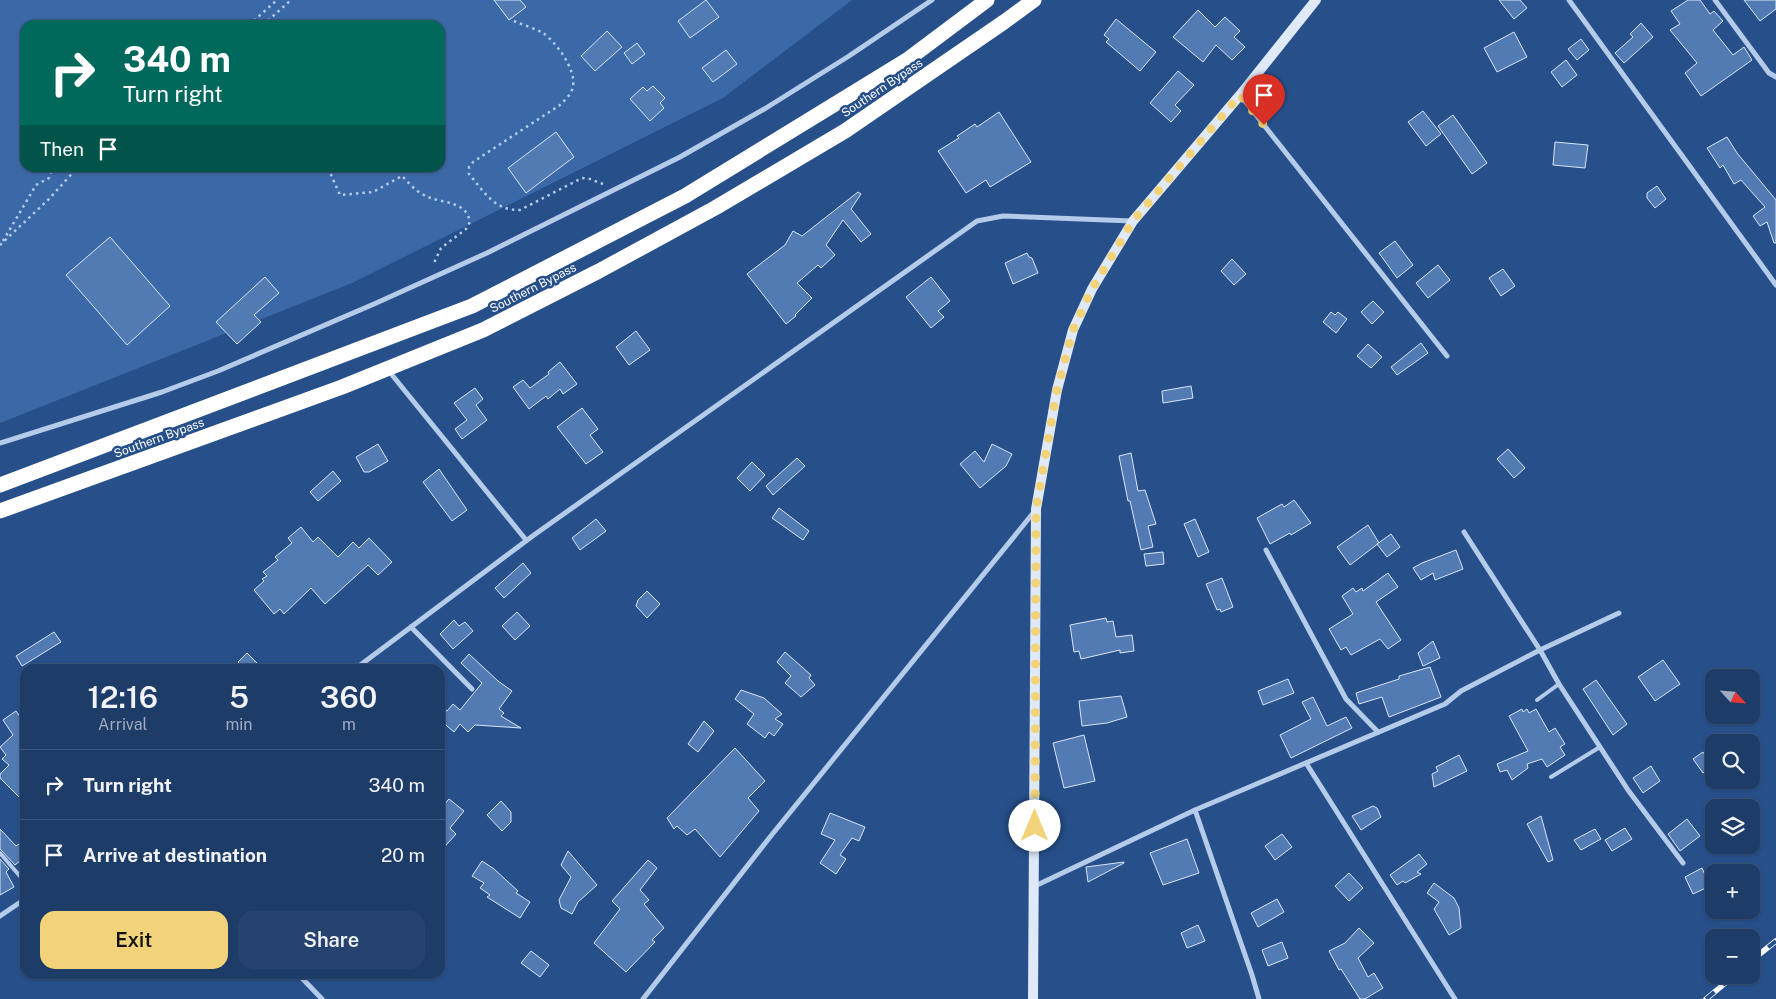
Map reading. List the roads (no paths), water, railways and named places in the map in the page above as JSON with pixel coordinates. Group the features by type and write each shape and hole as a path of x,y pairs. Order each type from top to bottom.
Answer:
{"highway":[{"name":"Southern Bypass","path":"0,485 472,306 685,196 907,60 988,0"},
{"name":"Southern Bypass","path":"0,511 342,387 483,330 599,271 715,208 845,132 1034,0"}],"main road":[{"path":"1034,999 1036,509 1057,390 1073,330 1092,289 1133,221 1240,95 1316,0"}],"street":[{"path":"0,443 162,392 218,371 427,281 680,157 766,108 849,56 932,0"},
{"path":"1569,0 1776,285"},
{"path":"1715,0 1769,73 1776,77"},
{"path":"1240,95 1447,356"},
{"path":"362,664 526,540 977,221 1003,216 1133,221"},
{"path":"387,368 526,540"},
{"path":"643,999 770,837 1036,509"},
{"path":"1464,532 1628,790 1683,863"},
{"path":"1266,550 1346,699 1378,732"},
{"path":"1035,886 1195,810 1445,704 1461,691 1540,650 1619,613"},
{"path":"411,627 472,689"},
{"path":"1306,763 1454,999"},
{"path":"1195,810 1259,999"},
{"path":"0,916 20,902"},
{"path":"303,979 322,999"}],"lane":[{"path":"1537,700 1559,684"},
{"path":"1551,777 1600,747"},
{"path":"0,853 20,876"}],"railway":[{"path":"1760,954 1776,941"},
{"path":"1706,999 1724,984"}]}
